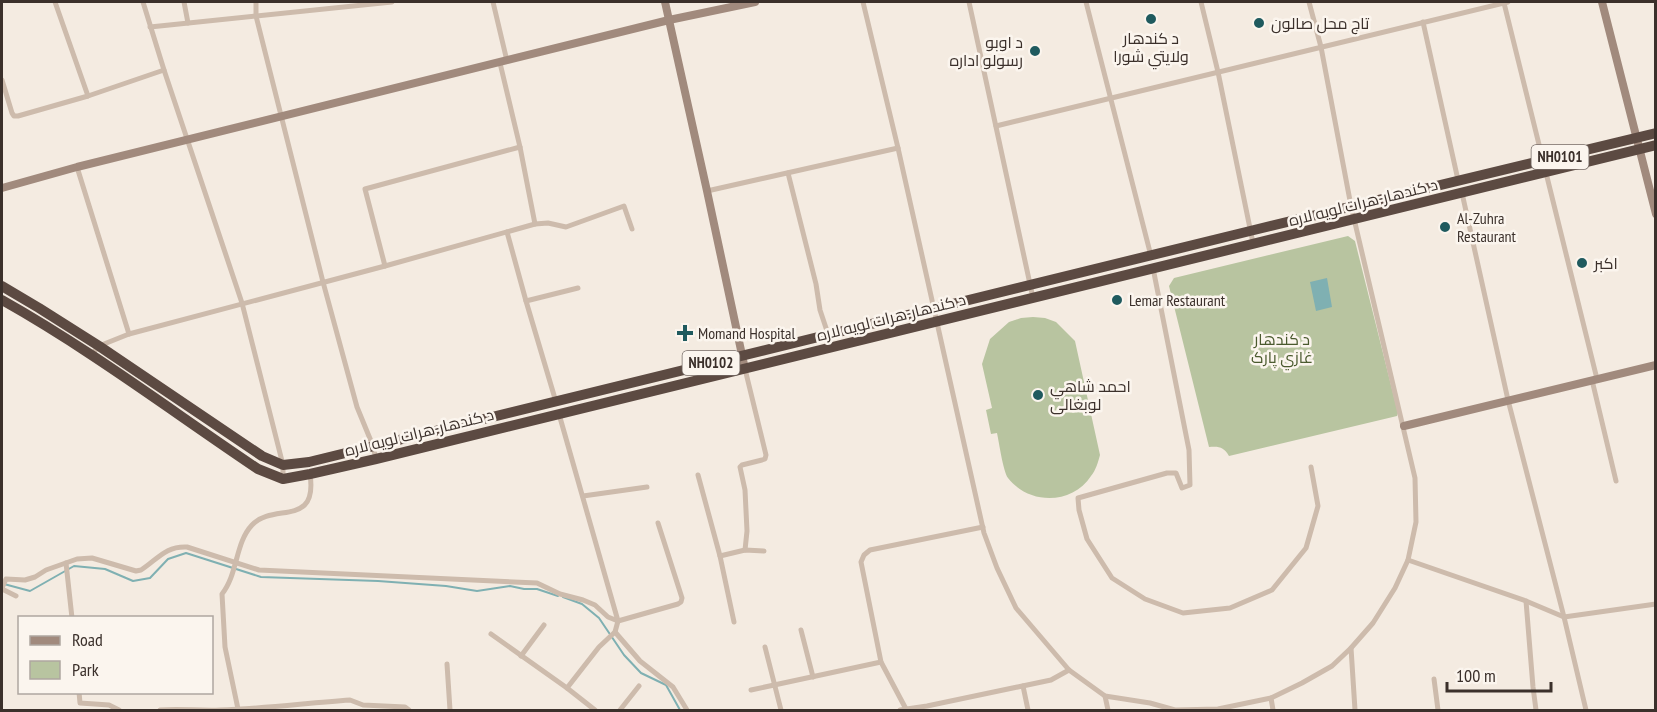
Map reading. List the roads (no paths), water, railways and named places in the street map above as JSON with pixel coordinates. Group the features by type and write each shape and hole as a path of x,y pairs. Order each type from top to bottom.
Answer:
{"highway":[{"name":"د کندهار-هرات لويه لاره","path":"283,465 309,462 1656,133"},
{"name":"د کندهار-هرات لويه لاره","path":"283,479 376,459 1656,146"},
{"path":"2,286 99,346 262,456 283,465"},
{"path":"2,300 91,355 258,469 283,479"}],"street":[{"path":"55,2 88,96"},
{"path":"143,2 242,303 283,465 283,479"},
{"path":"184,2 188,23"},
{"path":"256,2 256,16 280,117 323,282 357,407 376,459"},
{"path":"150,27 392,2"},
{"path":"493,2 535,224"},
{"path":"665,2 741,356 766,455 762,460 742,465 739,470 746,490 745,550"},
{"path":"2,188 77,167 669,20 756,2"},
{"path":"863,2 983,527 998,568 1016,608 1069,670 1105,696 1150,703 1175,710 1218,710 1271,698 1332,666 1374,623 1395,588 1408,560 1416,522 1416,478 1351,206 1321,47 1309,2"},
{"path":"969,2 1033,298"},
{"path":"1086,2 1154,268 1189,450 1190,485 1182,488 1176,473 1167,473 1078,498 1087,539 1112,578 1145,600 1183,613 1230,608 1272,590 1306,548 1318,506 1311,467"},
{"path":"1201,2 1218,72 1253,245"},
{"path":"996,126 1506,2 1595,380 1616,481"},
{"path":"1602,2 1656,214"},
{"path":"1423,22 1461,181"},
{"path":"2,80 12,113 18,116 88,96 164,70"},
{"path":"386,266 365,189 520,147"},
{"path":"707,191 898,148"},
{"path":"77,167 129,334"},
{"path":"788,173 816,284 820,310 828,334"},
{"path":"1462,193 1508,400 1586,711"},
{"path":"91,355 99,346 129,334 535,224 548,223 566,227 624,206 632,229"},
{"path":"507,232 618,621 615,632 599,647 567,688"},
{"path":"526,301 578,288"},
{"path":"1404,426 1656,365"},
{"path":"237,709 225,647 222,594 229,585 243,541 253,524 258,520 299,508 310,500 310,474"},
{"path":"698,475 720,556 734,622"},
{"path":"583,496 647,487"},
{"path":"16,596 2,586 7,579 25,580 67,567 77,559 92,558 136,571 141,570 166,551 177,547 188,547 236,565 259,570 514,580 537,583 560,594 595,605 608,617 618,621 681,602 682,598 658,523"},
{"path":"983,527 870,550 864,555 861,562 881,662 903,710 927,708 1051,680 1069,670"},
{"path":"720,556 745,550 764,551"},
{"path":"1408,560 1526,601 1564,617 1656,604"},
{"path":"67,567 72,616"},
{"path":"1526,601 1536,711"},
{"path":"521,656 544,625"},
{"path":"801,630 813,677"},
{"path":"615,632 639,662 673,687 687,711"},
{"path":"491,634 567,688 595,711"},
{"path":"765,647 781,711"},
{"path":"1352,648 1355,711"},
{"path":"751,690 881,662"},
{"path":"447,664 450,711"},
{"path":"1434,679 1438,711"},
{"path":"620,711 639,686"},
{"path":"1023,686 1028,711"},
{"path":"79,694 80,703 109,705 118,711"},
{"path":"1105,696 1108,711"},
{"path":"1271,698 1273,711"},
{"path":"160,711 180,708 237,709 350,700 363,708 405,707 409,711"}],"water":[{"path":"1327,278 1332,307 1316,311 1310,282"}],"waterway":[{"path":"4,584 30,591 74,566 105,569 133,581 150,578 168,559 186,553 261,577 378,581 446,586 477,591 510,586 537,589 558,596"},
{"path":"563,597 582,604 599,618 624,655 641,673 666,685 680,710"}],"place":[{"name":"د کندهار ولايتي شورا","path":"1151,19"},
{"name":"تاج محل صالون","path":"1259,23"},
{"name":"د اوبو رسولو اداره","path":"1035,51"},
{"name":"Al-Zuhra Restaurant","path":"1445,227"},
{"name":"اکبر","path":"1582,263"},
{"name":"Lemar Restaurant","path":"1117,300"},
{"name":"Momand Hospital","path":"685,333"},
{"name":"احمد شاهي لوبغالی","path":"1038,395"}],"park label":[{"name":"د کندهار غازي پارک","path":"1282,348"}]}
